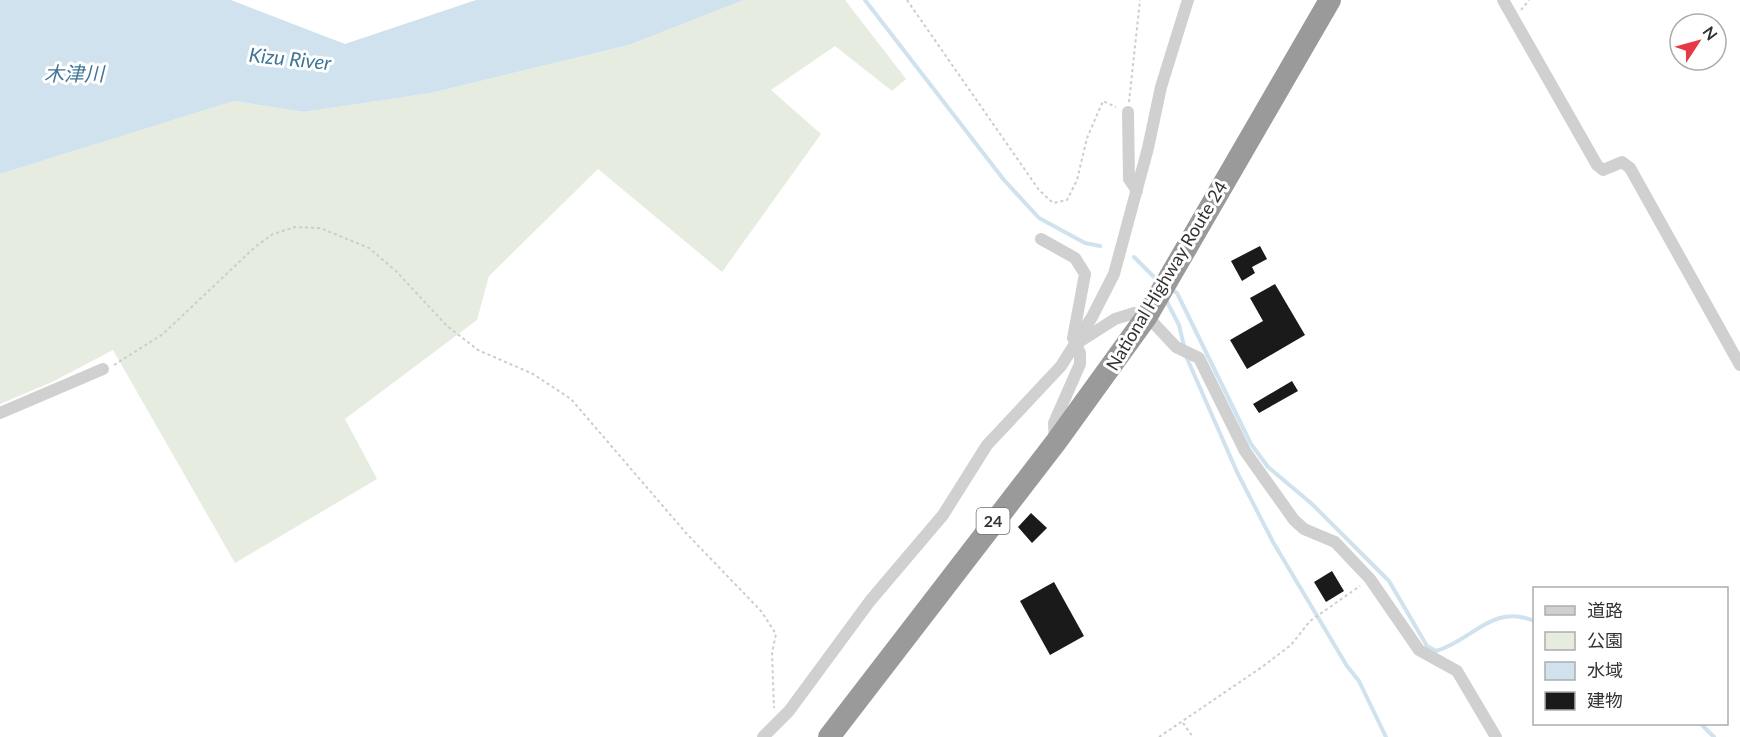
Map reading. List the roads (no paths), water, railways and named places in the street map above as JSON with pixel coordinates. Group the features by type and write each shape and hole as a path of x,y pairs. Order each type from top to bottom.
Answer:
{"highway":[{"name":"National Highway Route 24","path":"829,737 1056,442 1150,309 1330,0"}],"street":[{"path":"763,737 821,671 870,601 944,515 987,445 1061,366 1076,345 1113,274 1137,191 1161,87 1188,0"},
{"path":"1503,0 1597,165 1603,170 1622,162 1630,168 1740,365"},
{"path":"1128,112 1129,179 1137,191"},
{"path":"1041,239 1075,258 1085,274 1075,314 1073,338 1080,353 1080,364 1054,423 1056,442"},
{"path":"1076,345 1115,318 1150,309 1176,347 1199,358 1245,451 1294,520 1304,530 1335,542 1370,579 1419,650 1457,671 1496,737"},
{"path":"0,413 103,369"}],"water":[{"name":"木津川","path":"0,0 231,0 345,44 476,0 744,0 629,45 431,93 304,112 234,101 0,174"}],"waterway":[{"path":"865,0 1004,180 1039,218 1085,243 1100,246"},
{"path":"1134,257 1158,281"},
{"path":"1172,290 1177,293 1251,444 1268,467 1312,504 1389,581 1427,646 1436,651 1461,640 1494,620 1506,617 1533,621"},
{"path":"1166,300 1179,325 1184,346"},
{"path":"1186,356 1237,472 1273,542 1347,666 1359,681 1386,737"},
{"path":"1702,725 1714,737"}],"water label":[{"name":"Kizu River","path":"290,59"}]}
